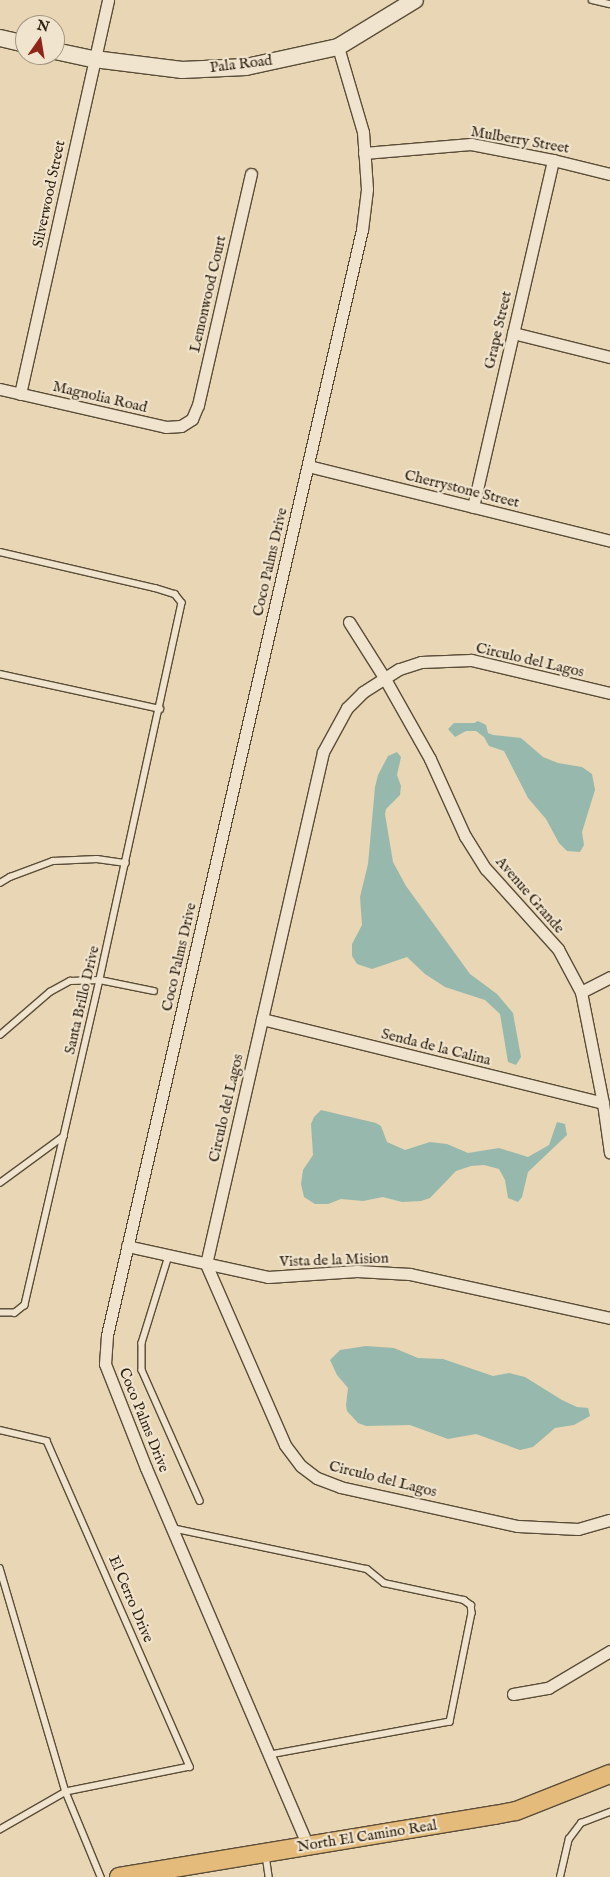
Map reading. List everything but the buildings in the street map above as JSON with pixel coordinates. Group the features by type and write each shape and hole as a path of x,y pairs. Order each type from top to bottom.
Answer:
{"main road":[{"name":"North El Camino Real","path":"119,1877 516,1810 610,1774"}],"street":[{"name":"Silverwood Street","path":"20,394 108,0"},
{"name":"Pala Road","path":"65,52 94,59 182,70 233,68 338,47 415,0"},
{"path":"0,38 15,42"},
{"name":"Coco Palms Drive","path":"308,1846 172,1528 105,1364 107,1335 362,230 367,189 363,132 338,47"},
{"name":"Mulberry Street","path":"364,153 471,144 553,160 610,174"},
{"name":"Grape Street","path":"473,507 553,160"},
{"name":"Lemonwood Court","path":"192,420 198,405 251,174"},
{"path":"513,333 610,357"},
{"name":"Magnolia Road","path":"0,389 166,427 181,426 192,420"},
{"name":"Cherrystone Street","path":"308,466 610,541"},
{"name":"Avenue Grande","path":"349,622 385,679 430,760 465,836 486,870 558,949 581,992 606,1106 610,1153"},
{"name":"Circulo del Lagos","path":"610,693 471,660 421,662 399,669 363,692 347,708 323,752 206,1264 285,1445 300,1466 317,1478 340,1487 518,1526 578,1528 610,1520"},
{"path":"581,992 610,977"},
{"name":"Senda de la Calina","path":"262,1019 606,1106"},
{"name":"Vista de la Mision","path":"128,1246 268,1277 357,1271 410,1274 610,1318"},
{"path":"513,1694 548,1688 610,1651"}],"lane":[{"path":"592,0 610,4"},
{"name":"Santa Brillo Drive","path":"0,552 155,588 175,594 182,603 100,980 25,1305 16,1313 0,1313"},
{"path":"1,675 160,709"},
{"path":"0,883 10,877 53,861 96,859 126,863"},
{"path":"0,1034 50,992 70,981 100,980 154,991"},
{"path":"0,1183 64,1136"},
{"path":"169,1256 142,1343 142,1370 200,1501"},
{"name":"El Cerro Drive","path":"0,1430 47,1441 190,1767 66,1792"},
{"path":"172,1528 367,1569 384,1583 464,1600 471,1604 472,1613 450,1722 270,1755"},
{"path":"0,1568 66,1792 101,1877"},
{"path":"0,1593 7,1591"},
{"path":"0,1830 66,1792"},
{"path":"560,1877 570,1839 583,1822 610,1812"},
{"path":"265,1853 269,1877"}],"water":[{"path":"478,721 486,725 488,733 521,738 543,757 558,763 582,767 592,774 595,790 582,832 584,845 580,852 567,851 559,843 546,819 528,798 504,751 489,746 484,737 476,731 466,731 455,737 448,729 454,723 474,723"},
{"path":"397,752 401,757 397,775 401,786 400,795 386,809 385,814 393,862 406,886 470,974 497,994 513,1013 521,1057 516,1065 508,1062 500,1014 485,1000 445,987 425,974 407,957 372,969 357,964 352,956 352,944 362,925 360,897 368,864 375,787 378,775 388,756"},
{"path":"321,1110 376,1123 381,1126 387,1142 405,1150 430,1142 447,1144 468,1153 499,1148 528,1157 549,1145 557,1122 565,1124 567,1135 528,1172 522,1197 518,1202 508,1198 505,1180 499,1169 484,1165 471,1166 456,1171 430,1198 421,1201 402,1202 383,1197 363,1201 341,1199 328,1204 315,1204 304,1197 301,1184 303,1170 313,1155 311,1124 314,1117"},
{"path":"366,1346 394,1348 418,1358 443,1359 493,1376 509,1373 525,1377 562,1400 577,1407 588,1408 590,1416 574,1425 555,1428 533,1447 520,1450 476,1434 448,1439 410,1425 366,1426 358,1423 347,1411 348,1388 337,1375 330,1360 340,1350"}]}
